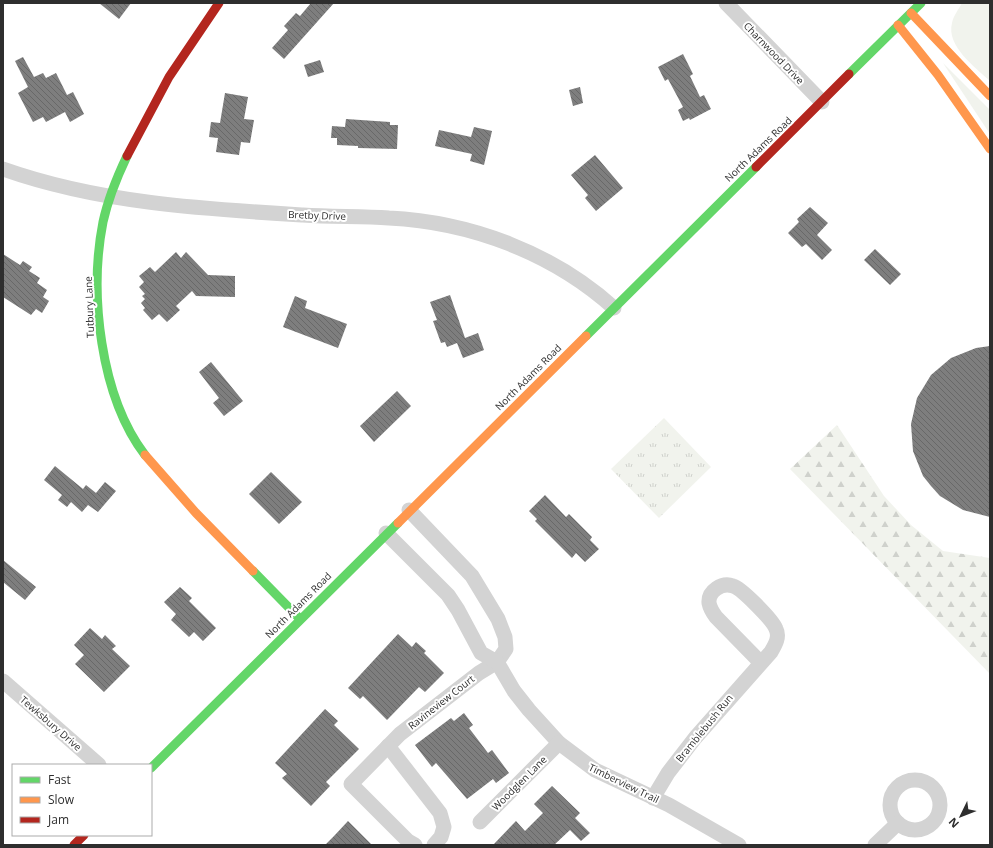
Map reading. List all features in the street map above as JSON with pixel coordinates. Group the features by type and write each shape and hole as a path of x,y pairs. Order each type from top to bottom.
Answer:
{"main road":[{"name":"Tutbury Lane","path":"219,3 165,85 142,127 110,196 103,224 98,303 99,328 104,362 118,405 137,444 154,467 192,509 300,619"},
{"name":"North Adams Road","path":"152,767 386,532 921,3"},
{"path":"911,13 990,96"},
{"path":"898,26 938,75 990,149"},
{"path":"74,845 83,836"}],"street":[{"name":"Charnwood Drive","path":"726,3 822,102"},
{"name":"Bretby Drive","path":"3,169 40,180 110,196 209,208 305,216 390,218 446,225 501,240 548,262 575,277 596,292 614,308"},
{"path":"409,510 458,561 485,596 505,637 506,648 497,662"},
{"name":"Timberview Trail","path":"386,532 448,595 458,610 481,653 497,662 525,706 559,743 595,770 691,817 739,845"},
{"name":"Bramblebush Run","path":"653,798 672,767 721,707 775,645 778,637 777,629 773,623 735,586 728,584 720,586 711,596 709,602 711,610 760,662"},
{"name":"Ravineview Court","path":"415,845 408,841 351,784 388,746 451,694 497,662"},
{"name":"Tewksbury Drive","path":"3,681 97,764"},
{"name":"Woodglen Lane","path":"480,822 559,743"},
{"path":"388,746 440,813 444,827 441,837 434,845"},
{"path":"874,845 898,823"}],"green space":[{"path":"962,3 990,3 990,81 970,63 957,48 953,40 951,32 953,20"},
{"path":"943,63 990,110 990,134"},
{"path":"664,418 711,467 659,518 611,469"},
{"path":"837,425 884,496 911,525 943,551 990,558 990,674 790,469"}],"building":[{"path":"99,3 131,3 119,19"},
{"path":"311,3 334,3 284,59 272,48 288,30 284,26 296,13 300,16"},
{"path":"683,54 693,74 690,76 700,97 704,95 711,109 690,120 689,118 683,121 678,110 683,107 668,79 665,81 658,67"},
{"path":"23,57 34,77 43,73 46,78 56,73 67,95 73,92 84,114 70,122 65,112 46,122 43,117 33,122 18,93 28,87 15,61"},
{"path":"320,60 324,72 308,77 304,65"},
{"path":"580,87 583,103 573,106 569,90"},
{"path":"225,93 248,97 244,119 254,120 250,143 241,142 239,155 216,152 218,138 209,137 211,122 220,123"},
{"path":"346,119 390,122 390,125 398,125 397,149 358,148 358,146 337,145 337,138 331,138 332,126 345,127"},
{"path":"474,127 492,131 484,165 470,161 472,154 435,146 439,130 471,137"},
{"path":"595,155 623,188 596,211 585,198 588,195 571,175"},
{"path":"810,207 828,223 817,235 832,250 822,260 806,244 802,247 788,233 799,222 797,219"},
{"path":"875,249 901,274 890,285 864,260"},
{"path":"176,252 181,258 186,252 208,275 235,276 235,297 196,296 192,291 176,306 180,310 167,322 159,314 152,320 143,310 145,308 141,303 145,299 142,296 145,294 139,287 144,282 139,276 150,267 155,272"},
{"path":"3,254 20,265 23,261 32,267 29,271 40,278 37,283 47,290 43,297 49,301 42,313 36,309 31,315 3,297"},
{"path":"450,295 465,338 478,333 484,350 463,358 457,343 447,347 445,342 441,343 433,321 437,320 430,302"},
{"path":"295,296 307,301 305,308 347,324 338,348 283,327"},
{"path":"990,346 990,517 963,510 940,496 931,486 923,476 913,451 911,424 917,398 931,375 951,358 976,348"},
{"path":"211,362 243,401 224,416 213,403 219,398 199,372"},
{"path":"397,391 411,406 374,442 360,426"},
{"path":"55,466 83,489 86,485 96,493 105,482 116,491 98,512 88,505 82,512 71,502 67,507 58,500 62,495 44,480"},
{"path":"271,472 302,502 279,524 249,494"},
{"path":"545,495 566,517 569,514 592,537 590,540 599,549 585,562 576,553 572,558 535,521 537,519 529,511"},
{"path":"3,560 36,587 25,600 3,582"},
{"path":"180,587 192,598 189,601 216,628 203,641 194,632 189,637 171,620 176,614 164,602"},
{"path":"90,628 102,639 105,635 116,646 112,649 130,666 104,692 75,664 84,655 74,645"},
{"path":"398,634 412,647 416,642 426,651 424,653 444,673 425,692 419,687 387,720 363,696 360,699 348,688"},
{"path":"325,709 338,721 334,725 359,749 326,782 330,786 311,806 282,778 287,774 275,763"},
{"path":"464,713 473,725 469,728 488,753 492,750 509,773 496,783 493,779 467,799 436,763 432,767 415,745 451,718 454,721"},
{"path":"552,786 580,813 575,818 590,833 581,841 570,830 554,845 493,845 516,821 525,831 543,813 534,804"},
{"path":"348,821 372,845 325,845"}],"traffic: fast":[{"path":"849,74 921,3"},
{"path":"127,156 113,188 103,222 97,280 98,311 108,374 117,404 130,431 145,455"},
{"path":"586,336 756,167"},
{"path":"152,767 398,523"},
{"path":"253,571 300,619"}],"traffic: slow":[{"path":"911,13 990,96"},
{"path":"898,25 938,75 990,149"},
{"path":"398,523 586,336"},
{"path":"145,455 196,513 253,571"}],"traffic: jam":[{"path":"127,156 169,77 219,3"},
{"path":"756,167 849,74"},
{"path":"74,845 83,836"}]}
